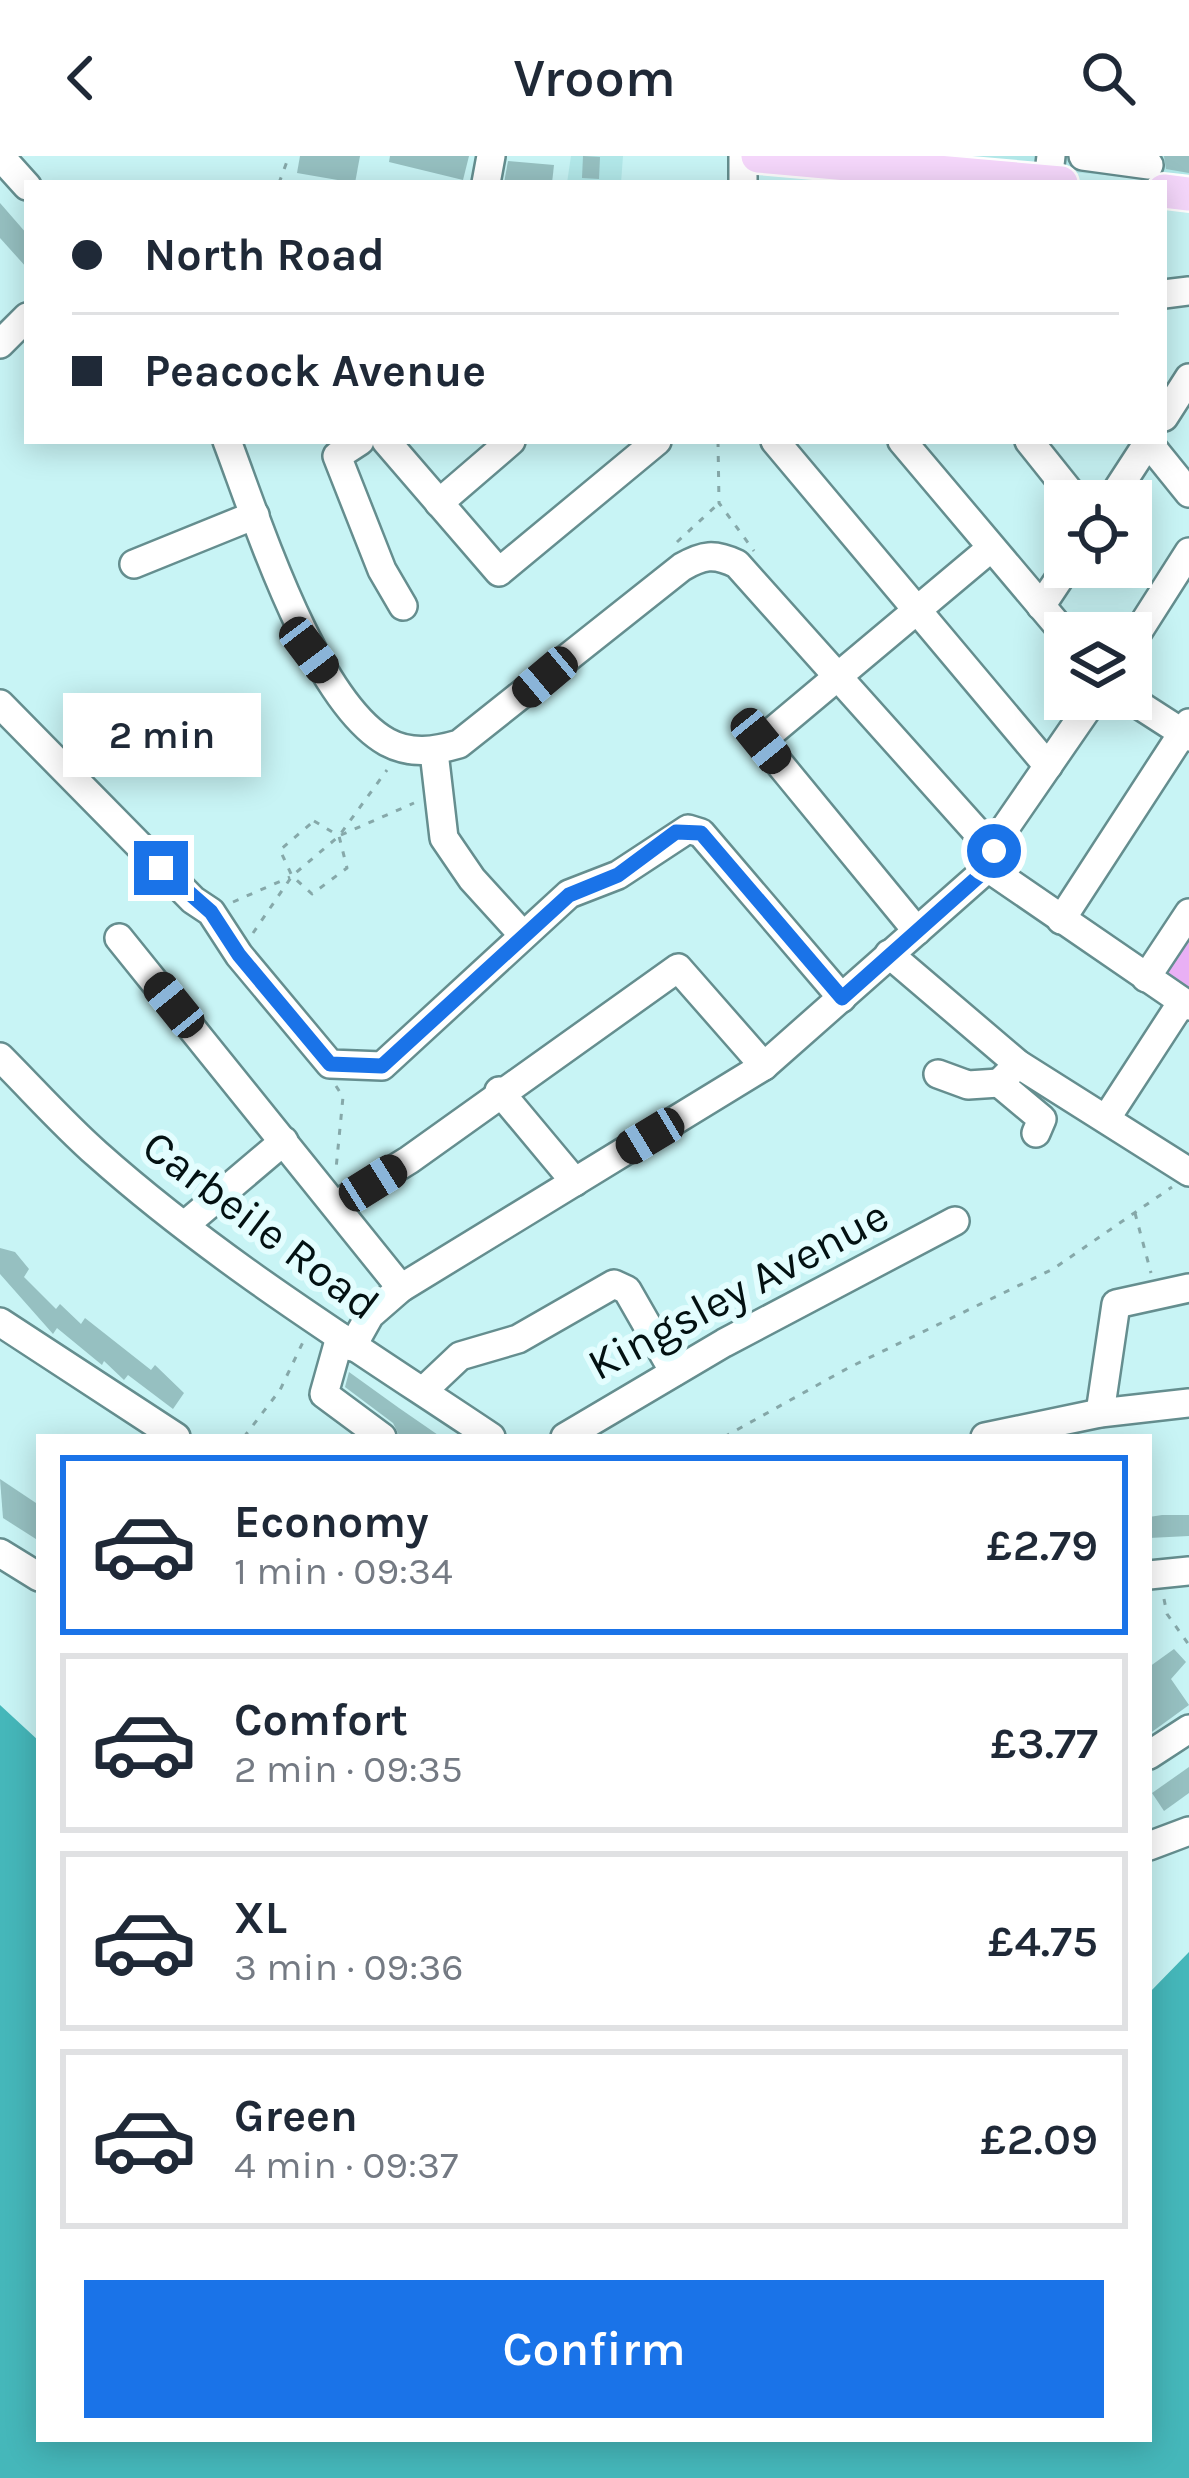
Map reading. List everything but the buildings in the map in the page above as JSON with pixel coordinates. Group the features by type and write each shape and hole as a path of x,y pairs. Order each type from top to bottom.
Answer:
{"main road":[{"path":"758,156 848,160 1003,180"}],"street":[{"path":"0,156 24,183"},
{"path":"1083,156 1153,174"},
{"path":"0,344 24,320"},
{"path":"1167,412 1189,378"},
{"path":"228,444 309,650 369,728 402,749 434,752 484,729 607,625 701,556 720,556 737,564 837,675 991,860 1061,920 1185,1004 1106,1119"},
{"path":"355,444 337,456 382,570 404,606"},
{"path":"389,444 499,572 648,444"},
{"path":"439,503 508,444"},
{"path":"778,444 1048,766"},
{"path":"905,444 1046,612"},
{"path":"1031,444 1060,480"},
{"path":"1123,480 1146,444"},
{"path":"1150,444 1189,493"},
{"path":"134,564 255,515"},
{"path":"917,931 756,735 992,548"},
{"path":"1151,612 1189,552"},
{"path":"1041,606 1053,588"},
{"path":"0,704 211,912 239,955 330,1064 382,1066 521,934 569,895 618,875 676,832 688,829 701,833 842,998"},
{"path":"1061,920 1187,731 1152,711"},
{"path":"378,1434 324,1394 346,1342 370,1315 401,1288 764,1066 991,860 1080,720"},
{"path":"434,752 445,838 472,879 521,934"},
{"path":"1146,978 1189,914"},
{"path":"119,938 401,1288"},
{"path":"890,954 1008,1073 1042,1119 1036,1132"},
{"path":"334,1203 410,1160 499,1091 678,968 764,1066"},
{"name":"Carbeile Road","path":"0,1057 95,1152 186,1224 346,1342 487,1434"},
{"path":"938,1074 968,1085 1008,1073 1106,1119 1187,1170"},
{"path":"499,1091 574,1182"},
{"path":"186,1224 284,1141"},
{"name":"Kingsley Avenue","path":"570,1434 674,1372 955,1221"},
{"path":"423,1391 460,1356 518,1339 614,1285 627,1290 674,1372"},
{"path":"1100,1413 1116,1304 1189,1288"},
{"path":"0,1322 171,1434"},
{"path":"1000,1434 1100,1413 1189,1404"},
{"path":"0,1553 36,1575"},
{"path":"1154,1574 1189,1571"},
{"path":"1152,1753 1189,1729"},
{"path":"1155,1845 1189,1831"}],"path":[{"path":"673,574 672,551 680,535 719,503 718,444"},
{"path":"239,955 292,876 339,836 402,749"},
{"path":"339,836 439,793"},
{"path":"314,821 339,836 347,868 311,894 292,876 280,850 314,821"},
{"path":"211,912 292,876"},
{"path":"334,1203 343,1097"},
{"path":"729,1434 848,1368 1053,1269 1175,1185 1187,1170"},
{"path":"1135,1211 1156,1295"},
{"path":"246,1434 280,1390 314,1318"},
{"path":"1154,1574 1166,1614 1189,1645"}],"shaded area":[{"path":"571,156 623,156 621,180 567,180"},
{"path":"1189,156 1189,182 902,158"},
{"path":"1189,919 1189,1003 1150,977"}],"water":[{"path":"0,1705 36,1738 36,2442 1152,2442 1152,1990 1189,1952 1189,2478 0,2478"}],"route":[{"path":"161,868 211,912 239,955 330,1064 382,1066 521,934 569,895 618,875 676,832 701,833 842,998 988,868 994,851"}]}
